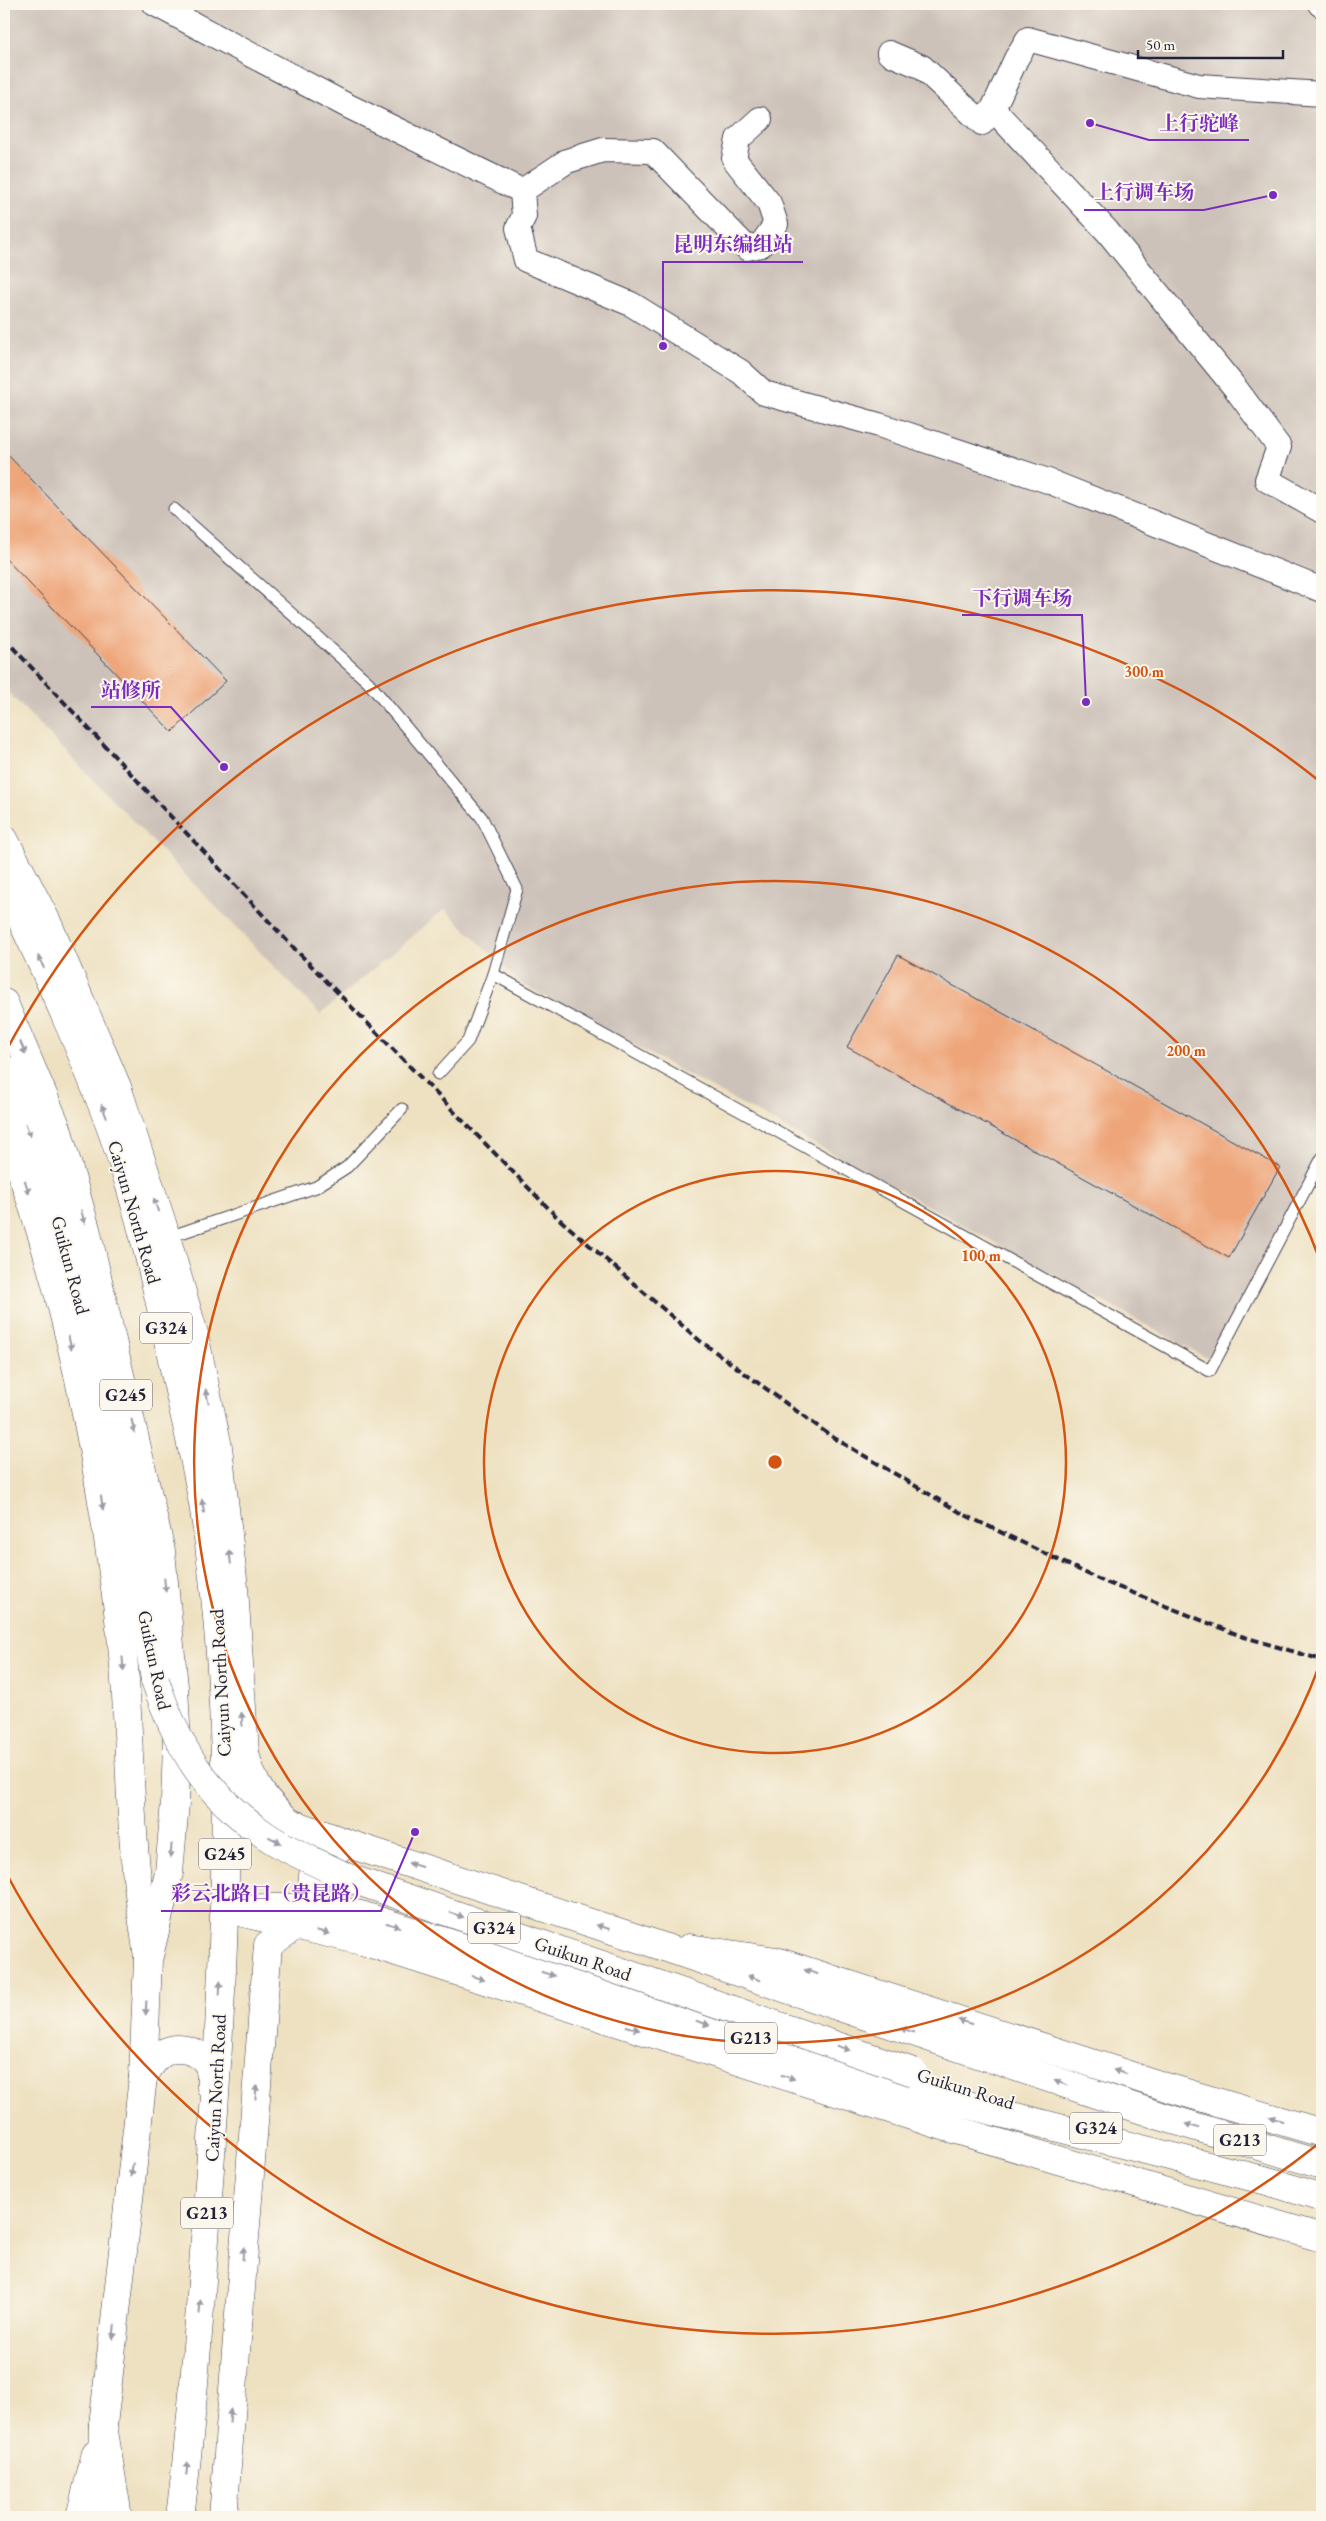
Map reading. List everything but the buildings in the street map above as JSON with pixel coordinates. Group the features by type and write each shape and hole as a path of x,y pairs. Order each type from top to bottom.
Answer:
{"main road":[{"path":"4,839 47,922 117,1087 166,1238 194,1334 218,1447 234,1588 245,1753 250,1774 257,1789 270,1805 289,1822"},
{"name":"Caiyun North Road","path":"4,882 64,1013 114,1138 152,1265 203,1502 215,1606 225,1744 224,1908 214,2111 190,2441 180,2517"},
{"name":"G245","path":"4,1003 57,1128 68,1165 115,1348 161,1552 174,1687 175,1802 169,1873 148,1960"},
{"name":"Guikun Road","path":"4,1069 51,1190 83,1306 124,1490 155,1680 168,1719 188,1759 217,1794 265,1835 346,1877 913,2072 1322,2198"},
{"path":"4,1125 28,1186 66,1324 97,1473 121,1636 136,1868 148,1960 143,2077 104,2425 100,2517"},
{"path":"225,1799 245,1753"},
{"name":"Guikun Road","path":"225,1799 358,1847 650,1942 1157,2115 1322,2165"},
{"path":"325,1907 316,1899 312,1888 316,1867 329,1854 358,1847"},
{"name":"G213","path":"224,1908 325,1907 364,1916 937,2096 1279,2184"},
{"path":"224,1908 362,1941 946,2127 1322,2238"},
{"path":"223,2517 268,1945 295,1926"},
{"path":"650,1942 776,1961 1166,2087 1322,2133"},
{"path":"143,2077 152,2063 163,2053 182,2049 197,2053 209,2065 214,2111"},
{"path":"80,2517 104,2425"},
{"path":"104,2425 118,2517"}],"street":[{"path":"155,4 346,104 522,192"},
{"path":"889,53 922,67 982,122 993,109 1016,59 1028,39 1199,86 1322,94"},
{"path":"993,109 1107,231 1242,397 1279,447 1267,480 1322,510"},
{"path":"522,192 567,160 602,150 653,150 748,248 761,245 776,224 770,203 734,159 738,139 760,119"},
{"path":"522,192 524,216 518,228 526,260 631,304 741,372 764,393 879,425 1048,481 1322,590"}],"lane":[{"path":"174,509 368,682 482,818 517,889 493,974 468,1042 438,1074"},
{"path":"493,974 1210,1371 1322,1158"},
{"path":"166,1238 316,1187 347,1167 402,1109"}],"shaded area":[{"path":"4,4 1322,4 1322,1147 1210,1360 520,983 445,909 320,1014 4,688"}],"railway":[{"path":"4,638 291,945 558,1218 699,1340 831,1436 963,1514 1098,1579 1241,1636 1322,1660"}],"place":[{"name":"上行驼峰","path":"1090,123"},
{"name":"上行调车场","path":"1273,195"},
{"name":"昆明东编组站","path":"663,346"},
{"name":"下行调车场","path":"1086,702"},
{"name":"站修所","path":"224,767"},
{"name":"彩云北路口（贵昆路）","path":"415,1832"}]}
